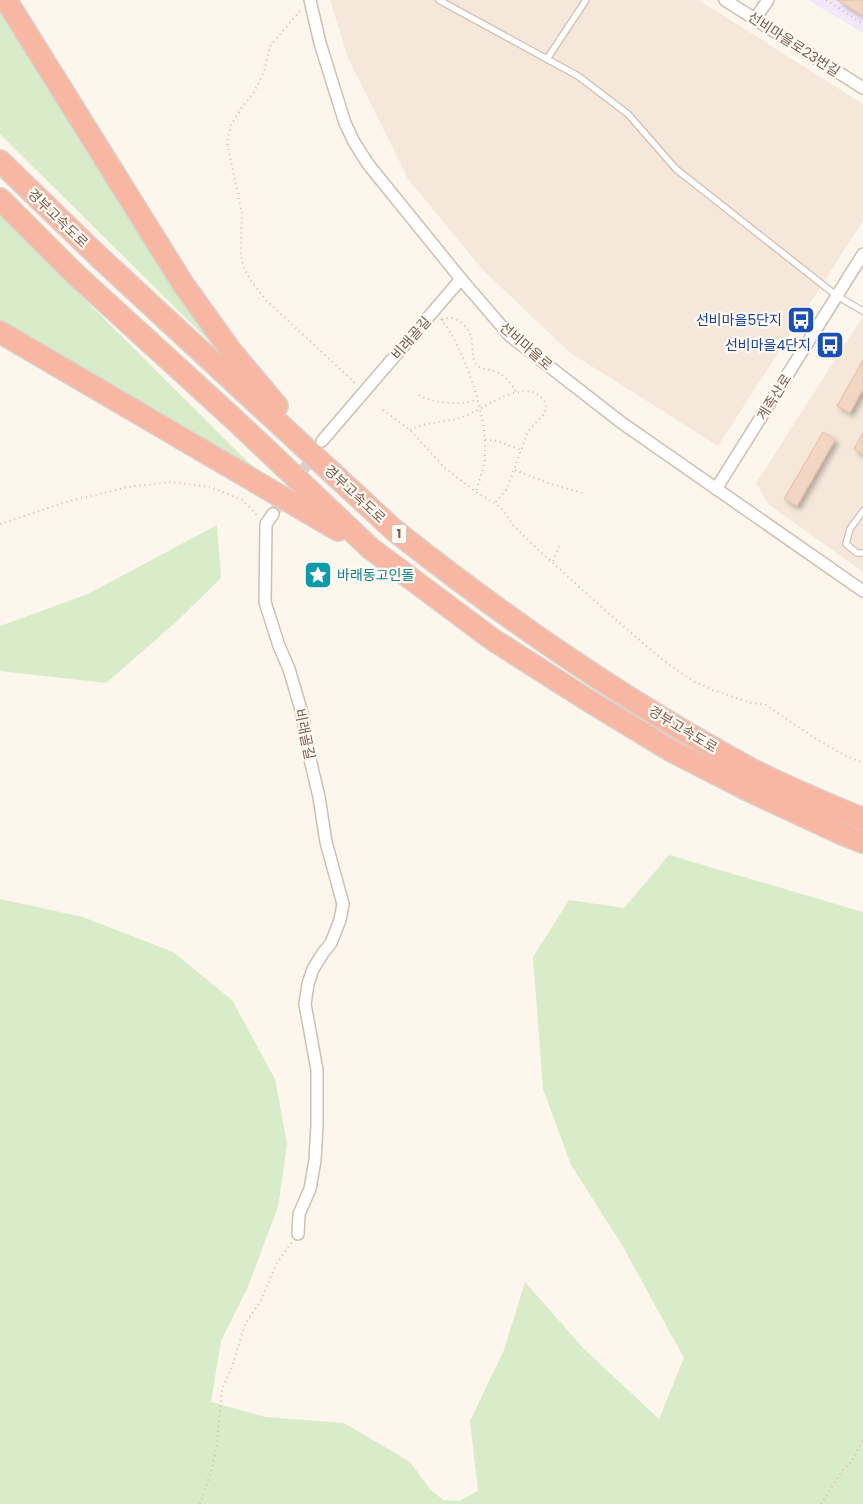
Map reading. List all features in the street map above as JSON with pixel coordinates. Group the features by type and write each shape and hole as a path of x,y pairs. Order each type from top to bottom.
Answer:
{"highway":[{"path":"6,0 158,247 199,308 231,351 310,445 394,530"},
{"name":"경부고속도로","path":"0,161 99,257 394,530 444,570 579,665 662,718 750,768 863,819"},
{"name":"경부고속도로","path":"0,199 75,274 236,421 370,548 492,639 670,750 748,790 863,842"},
{"path":"0,332 370,548"}],"street":[{"name":"선비마을로23번길","path":"725,0 863,88"},
{"path":"755,19 768,0"},
{"name":"선비마을로","path":"307,3 345,123 354,142 368,164 510,336 622,423 863,591"},
{"name":"계족산로","path":"716,489 863,254"},
{"name":"비래골길","path":"322,441 461,279"},
{"path":"266,524 273,514"},
{"name":"비래골길","path":"266,524 265,602 279,646 289,669 302,713 326,842 344,904 331,943 313,969 308,984 306,1004 316,1070 317,1124 315,1160 310,1189 299,1214 298,1234"}],"lane":[{"path":"439,0 578,76 628,114 676,169 837,296 863,310"},
{"path":"547,59 586,0"},
{"path":"863,511 850,530 846,544 857,553 863,553"}],"path":[{"path":"826,0 863,24"},
{"path":"307,3 270,46 264,72 254,92 231,125 227,142 242,214 241,253 243,266 251,281 267,301 364,392"},
{"path":"476,492 485,456 485,440 479,409 466,365 448,328 441,320 447,317 455,318 461,322 472,339 474,359 478,367 499,373 517,392"},
{"path":"410,430 423,424 464,417 517,392 526,390 539,394 543,398 546,408 545,413 528,431 507,488 495,503"},
{"path":"419,395 431,400 455,403 467,403 477,400"},
{"path":"383,410 410,430 445,468 503,510 513,525 552,562 664,661 693,681 713,690 751,703 766,705 813,737 846,756 863,763"},
{"path":"485,440 498,441 521,450"},
{"path":"514,470 548,483 586,494"},
{"path":"0,524 66,502 128,487 172,482 211,487 242,500 266,524"},
{"path":"552,562 560,545"},
{"path":"200,1504 211,1472 222,1389 232,1368 245,1324 260,1302 277,1263 298,1234"},
{"path":"821,1504 842,1471 852,1461 863,1439"}],"shaded area":[{"path":"330,0 699,0 863,104 863,221 718,446 569,352 483,270 408,179 348,58"},
{"path":"808,0 863,0 863,33"},
{"path":"863,316 863,572 768,504 756,483"}],"green space":[{"path":"0,7 168,279 212,344 0,134"},
{"path":"0,215 260,474 257,477 0,321"},
{"path":"217,525 221,578 176,622 106,683 0,671 0,626 88,594"},
{"path":"669,855 863,912 863,1504 0,1504 0,899 83,917 173,952 232,1000 275,1079 287,1144 278,1207 247,1289 221,1341 211,1402 265,1417 344,1423 410,1462 430,1489 443,1500 459,1501 478,1491 470,1421 504,1350 525,1282 584,1349 659,1419 684,1358 622,1245 571,1165 543,1089 533,957 569,900 624,908"}],"building":[{"path":"837,0 863,0 863,16"},
{"path":"863,360 863,389 850,413 837,406"},
{"path":"823,432 835,440 797,506 784,499"},
{"path":"863,433 863,455 854,449"}],"tunnel":[{"path":"273,514 316,451"}],"place":[{"name":"선비마을5단지","path":"801,320"},
{"name":"선비마을4단지","path":"830,345"},
{"name":"바래동고인돌","path":"318,575"}]}
